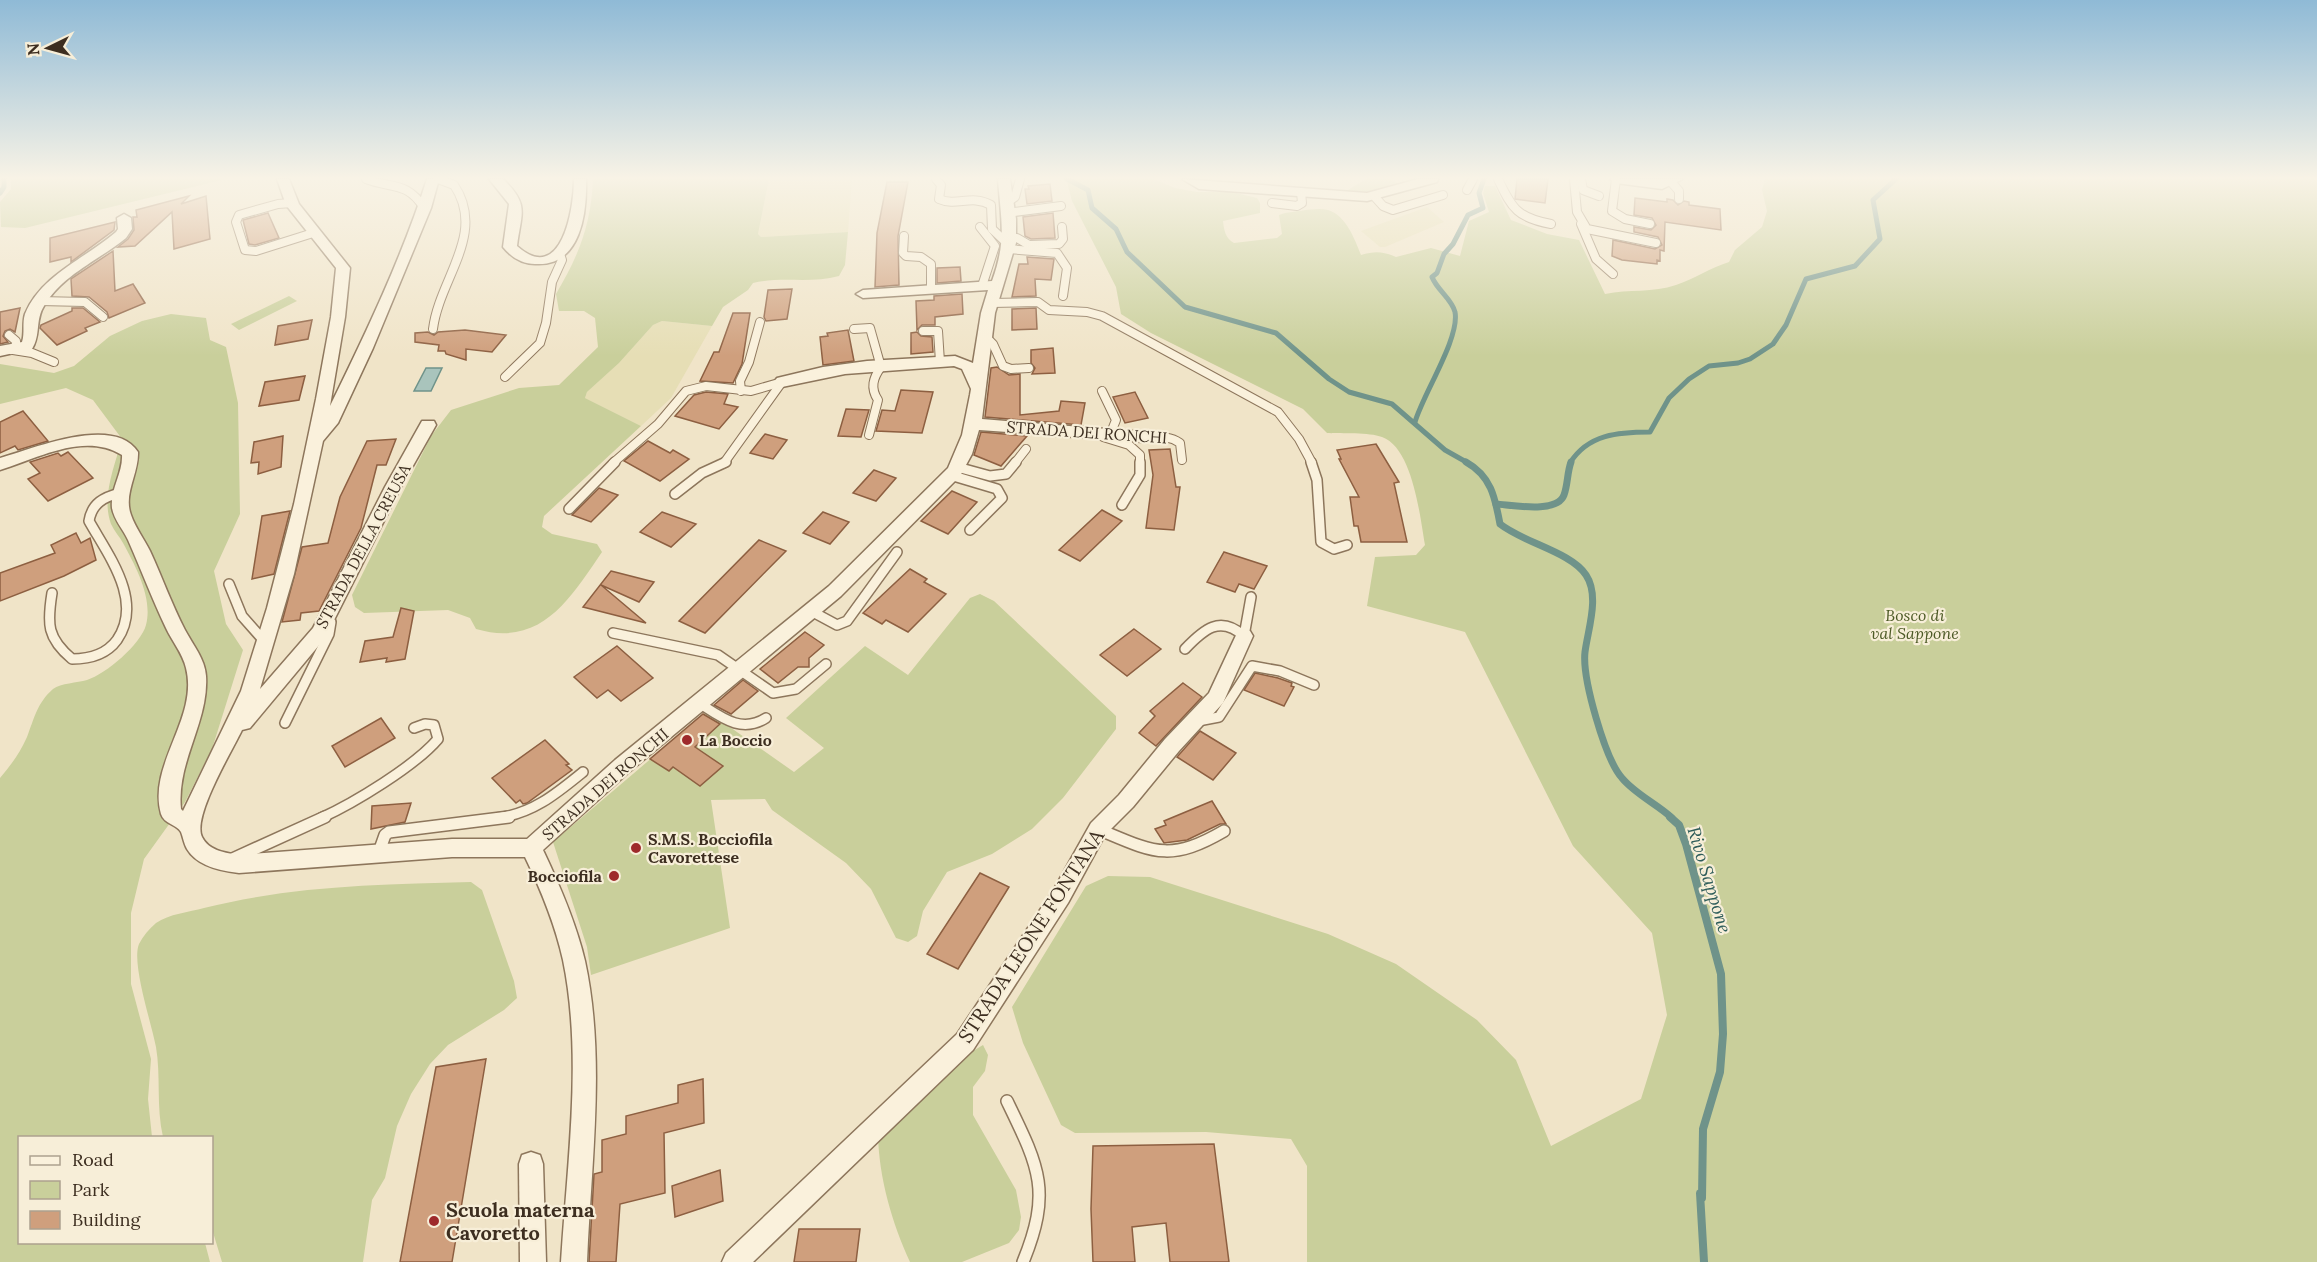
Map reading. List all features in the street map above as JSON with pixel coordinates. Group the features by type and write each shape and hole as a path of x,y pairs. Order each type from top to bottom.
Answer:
{"street":[{"path":"6,351 27,346 30,342 30,321 39,301 66,275 117,238"},
{"name":"STRADA DELLA CREUSA","path":"189,826 197,803 247,699 266,642 292,547 315,443 337,324 343,268 317,238"},
{"name":"STRADA DELLA CREUSA","path":"315,443 330,423 366,348 412,238"},
{"path":"512,238 510,247 524,258 535,260 560,254 570,238"},
{"name":"STRADA DEI RONCHI","path":"574,1262 581,1116 581,1039 577,977 564,924 531,848 622,766 811,611 871,557 954,471 966,451 974,424 990,291 1009,244 1008,238"},
{"path":"863,294 931,289 990,291"},
{"path":"782,382 830,372 955,361 968,366 977,387"},
{"name":"STRADA DEI RONCHI","path":"974,424 1144,437"},
{"name":"STRADA DELLA CREUSA","path":"224,747 327,619 393,487 428,425"},
{"path":"0,464 81,440 109,442 130,452 130,469 120,493 119,502 123,516 137,541 176,631 193,660 197,676 190,720 176,759 169,804 171,814 189,826 192,839 210,858 224,863 239,864 379,852 452,848 531,848"},
{"name":"STRADA LEONE FONTANA","path":"735,1262 965,1042 1054,906 1098,829 1216,698 1244,636"},
{"path":"531,1164 533,1262"}],"lane":[{"path":"241,238 245,250 256,251 298,238"},
{"path":"433,329 433,319 439,300 463,238"},
{"path":"904,238 903,253 906,256 921,257 931,264 931,289"},
{"path":"989,238 995,246 990,291 1038,302 1049,310 1087,312 1102,316 1264,402 1278,412 1289,424 1311,461 1317,480 1321,542 1333,549 1347,545"},
{"path":"1002,238 1009,244 1057,253 1067,268 1064,296"},
{"path":"1009,244 1017,238 1029,245 1059,244 1063,238"},
{"path":"1586,238 1595,261 1613,274"},
{"path":"1630,238 1656,243"},
{"path":"505,376 540,343 552,282 562,260 560,254"},
{"path":"39,301 85,302 103,317"},
{"path":"741,391 740,381 749,362 760,322"},
{"path":"854,329 870,328 881,367 872,382 873,394 878,400 869,435"},
{"path":"923,331 938,331 939,362"},
{"path":"6,351 16,345 16,341 9,335"},
{"path":"984,336 993,344 1003,366 1011,369 1029,368"},
{"path":"6,351 32,352 54,362"},
{"path":"569,509 627,449 658,424 686,391 701,385 741,391 764,388 782,382"},
{"path":"675,494 702,473 725,463 782,382"},
{"path":"1102,392 1116,420 1102,435 1129,445 1140,455 1140,475 1122,505"},
{"name":"STRADA DEI RONCHI","path":"1144,437 1167,436 1175,439 1180,443 1182,460"},
{"path":"954,471 990,476 1006,474 1026,450"},
{"path":"954,471 997,489 1002,498 970,530"},
{"path":"52,593 48,622 52,641 72,659 89,658 107,650 118,639 126,624 128,611 125,594 89,521 89,513 95,504 120,493"},
{"path":"811,611 837,625 847,621 897,552"},
{"path":"229,584 235,604 251,630 266,642"},
{"path":"1244,636 1251,597"},
{"path":"285,723 329,634 331,622 327,619"},
{"path":"1185,649 1202,631 1218,625 1236,628 1244,636"},
{"path":"613,633 718,656 767,690 784,694 802,687 826,664"},
{"path":"1195,721 1219,717 1252,666 1280,671 1314,685"},
{"path":"699,703 739,727 758,725 766,718"},
{"path":"224,863 346,807 400,770 438,739 434,725 425,724 414,728"},
{"path":"379,852 389,832 528,812 543,804 583,772"},
{"path":"1098,829 1157,849 1176,852 1207,841 1224,831"},
{"path":"1007,1101 1038,1165 1042,1198 1038,1224 1023,1262"}],"shaded area":[{"path":"1369,238 1406,238 1385,247 1380,247"},
{"path":"662,321 712,326 671,398 641,426 585,398 587,392 619,363 653,325"}],"green space":[{"path":"847,238 845,265 839,276 753,283 748,290 723,307 712,326 662,321 653,325 619,363 587,392 585,398 641,426 544,516 542,527 552,534 597,544 602,552 578,587 551,615 519,632 499,633 476,629 470,618 448,610 364,613 355,607 352,595 431,436 451,410 519,388 559,385 598,347 595,318 584,311 559,311 556,294 582,239"},
{"name":"Bosco di val Sappone","path":"1091,238 1229,238 1234,243 1277,238 1354,238 1361,255 1379,252 1396,257 1431,248 1460,256 1465,238 1568,238 1579,240 1605,294 1650,290 1683,283 1729,262 1735,250 1749,238 2317,238 2317,1262 1307,1262 1307,1166 1291,1139 1206,1132 1075,1133 1061,1125 1023,1043 1012,1007 1086,886 1108,876 1150,877 1328,934 1396,964 1477,1020 1516,1060 1551,1146 1641,1099 1667,1015 1652,933 1573,846 1465,632 1367,606 1375,557 1416,555 1425,545 1408,469 1393,444 1377,435 1327,433 1303,409 1151,333 1121,314 1116,287"},
{"path":"289,296 297,301 239,330 231,324"},
{"path":"171,314 206,318 210,340 226,347 238,403 240,514 214,571 226,624 243,650 212,749 185,802 144,859 131,913 131,984 151,1059 148,1099 152,1136 18,1136 18,1244 205,1244 210,1262 0,1262 0,778 12,764 48,694 60,685 95,677 113,665 143,633 148,615 145,594 138,572 112,527 108,514 110,481 122,439 93,400 66,388 0,404 0,364 54,373 74,366 110,336 142,321"},
{"path":"980,594 994,601 1116,716 1116,729 1063,798 1032,829 992,854 947,872 923,911 917,936 908,942 896,938 871,889 846,863 772,810 765,799 711,800 730,928 591,975 587,947 553,842 707,711 794,772 824,748 786,718 865,646 908,675 970,598"},
{"path":"471,882 482,890 514,981 517,998 504,1010 448,1045 430,1064 411,1094 397,1126 385,1178 372,1200 363,1262 222,1262 213,1232 213,1136 163,1136 156,1047 138,965 139,944 156,923 173,915 270,895 370,885"},
{"path":"983,1045 988,1055 985,1071 973,1087 973,1115 1016,1190 1021,1217 1019,1230 1009,1243 962,1262 910,1262 888,1200 881,1168 878,1135 973,1051"}],"water":[{"path":"426,368 442,368 431,391 414,391"}],"building":[{"path":"50,238 103,238 71,262 71,257 50,262"},
{"path":"144,238 135,246 118,247 128,239"},
{"path":"173,238 210,238 210,239 174,249"},
{"path":"247,238 279,238 255,245 249,244"},
{"path":"877,238 898,238 899,285 875,287"},
{"path":"1658,238 1664,238 1664,251 1660,250 1660,261 1657,260 1657,264 1622,260 1612,256 1613,240 1655,249 1662,245"},
{"path":"113,251 115,291 133,284 145,303 109,318 107,312 89,297 72,296 71,279"},
{"path":"1027,257 1054,259 1051,280 1035,279 1036,296 1012,297 1019,264 1028,264"},
{"path":"960,267 961,281 937,283 937,268"},
{"path":"792,289 787,319 766,321 764,317 768,290"},
{"path":"962,294 963,314 935,317 935,325 922,325 917,330 916,301 934,300 934,296"},
{"path":"20,308 15,332 10,329 5,331 3,336 8,342 0,344 0,312"},
{"path":"72,308 83,308 100,322 85,328 87,331 57,345 40,328 41,325 72,311"},
{"path":"1036,308 1037,329 1012,330 1012,309"},
{"path":"733,313 750,313 742,364 733,383 700,381 714,352 719,352"},
{"path":"312,320 308,339 275,345 278,326"},
{"path":"465,330 506,335 492,352 466,349 466,360 446,354 445,351 438,351 439,345 415,342 415,333 428,332 434,335 438,332"},
{"path":"848,330 854,361 823,365 820,337 828,336 827,333"},
{"path":"917,332 921,336 932,337 933,352 911,354 911,333"},
{"path":"1053,348 1055,373 1032,374 1035,368 1031,363 1031,350"},
{"path":"997,367 1009,375 1020,374 1020,415 1059,411 1061,401 1085,403 1081,425 985,417 991,368"},
{"path":"305,376 299,400 259,406 265,382"},
{"path":"901,390 933,392 922,433 876,431 882,410 895,411"},
{"path":"706,392 728,394 724,404 738,407 719,429 675,416 694,395"},
{"path":"1135,392 1148,418 1125,423 1113,397"},
{"path":"846,409 869,410 861,437 838,436"},
{"path":"23,411 48,441 18,450 15,446 0,453 0,422"},
{"path":"981,432 1027,436 1001,466 974,455"},
{"path":"765,434 787,440 773,459 750,453"},
{"path":"283,436 281,467 258,474 259,462 251,463 254,442"},
{"path":"396,439 386,465 377,465 361,528 319,611 301,613 300,620 282,622 302,547 328,543 340,497 367,441"},
{"path":"648,441 670,453 673,450 689,459 660,481 624,461"},
{"path":"1376,444 1399,482 1394,483 1407,542 1361,542 1358,526 1354,526 1350,497 1359,497 1339,459 1341,459 1337,450"},
{"path":"1170,449 1176,487 1180,487 1174,530 1146,528 1153,475 1149,450"},
{"path":"68,452 93,478 48,501 28,479 40,473 30,462 58,453 61,456"},
{"path":"874,470 896,478 876,501 853,493"},
{"path":"599,488 618,495 591,522 572,515"},
{"path":"952,491 977,502 948,534 921,521"},
{"path":"1102,510 1122,521 1080,561 1059,550"},
{"path":"290,511 274,574 252,579 262,516"},
{"path":"662,512 696,524 671,547 640,532"},
{"path":"823,512 849,522 830,544 803,533"},
{"path":"76,533 81,543 90,538 96,560 64,576 0,601 0,573 55,553 51,545"},
{"path":"759,540 786,551 705,633 679,621"},
{"path":"1224,552 1267,566 1254,589 1239,584 1235,592 1207,582"},
{"path":"910,569 927,579 924,582 946,594 908,632 886,620 882,624 863,613"},
{"path":"611,571 654,582 639,602 601,585 646,623 583,607"},
{"path":"401,608 414,611 405,659 386,662 387,658 360,662 365,641 393,637"},
{"path":"1134,629 1161,649 1127,676 1100,655"},
{"path":"805,632 824,645 809,658 809,667 798,667 778,683 760,669"},
{"path":"617,646 653,678 621,701 608,690 597,698 574,677"},
{"path":"1255,673 1292,683 1291,686 1294,687 1284,706 1244,690"},
{"path":"743,680 758,691 731,714 714,705"},
{"path":"1183,683 1202,697 1156,746 1139,733 1155,716 1150,711"},
{"path":"703,714 720,724 695,747 723,766 700,786 673,767 669,771 650,759"},
{"path":"381,718 395,738 345,767 332,746"},
{"path":"1200,731 1236,753 1213,780 1177,757"},
{"path":"545,740 572,770 527,803 523,804 520,800 516,803 492,778"},
{"path":"1212,801 1226,824 1220,824 1187,840 1164,843 1155,829 1166,825 1164,821"},
{"path":"411,803 405,822 371,829 372,806"},
{"path":"980,873 1009,887 958,969 927,954"},
{"path":"486,1059 452,1262 400,1262 436,1067"},
{"path":"703,1079 704,1123 664,1133 665,1193 620,1204 616,1262 589,1262 594,1174 602,1172 602,1140 626,1134 626,1116 678,1103 678,1085"},
{"path":"1214,1144 1229,1262 1170,1262 1166,1223 1132,1227 1135,1262 1093,1262 1091,1209 1093,1146"},
{"path":"720,1170 723,1201 675,1217 672,1186"},
{"path":"799,1229 860,1229 856,1262 794,1262"}],"waterway":[{"path":"1120,238 1127,252 1185,307 1276,333 1329,379 1349,392 1392,404 1445,450 1468,463"},
{"path":"1415,422 1447,351 1455,323 1453,307 1432,277 1437,273 1444,254 1456,238"},
{"path":"1570,463 1577,453 1595,440 1616,434 1650,432 1669,398 1689,379 1709,366 1738,363 1750,359 1773,344 1786,325 1806,279 1855,266 1880,238"},
{"name":"Rivo Sappone","path":"1466,462 1481,474 1490,488 1500,524 1521,537 1570,560 1586,575 1590,583 1593,603 1585,664 1591,698 1602,737 1615,768 1622,778 1672,818"},
{"path":"1496,504 1523,507 1553,505 1564,495 1571,462"},
{"name":"Rivo Sappone","path":"1670,817 1679,825 1686,844 1721,974 1723,1034 1720,1072 1703,1129 1702,1198 1700,1193 1704,1262"}],"place":[{"name":"La Boccio","path":"687,740"},
{"name":"S.M.S. Bocciofila Cavorettese","path":"636,848"},
{"name":"Bocciofila","path":"614,876"},
{"name":"Scuola materna Cavoretto","path":"434,1221"}]}
